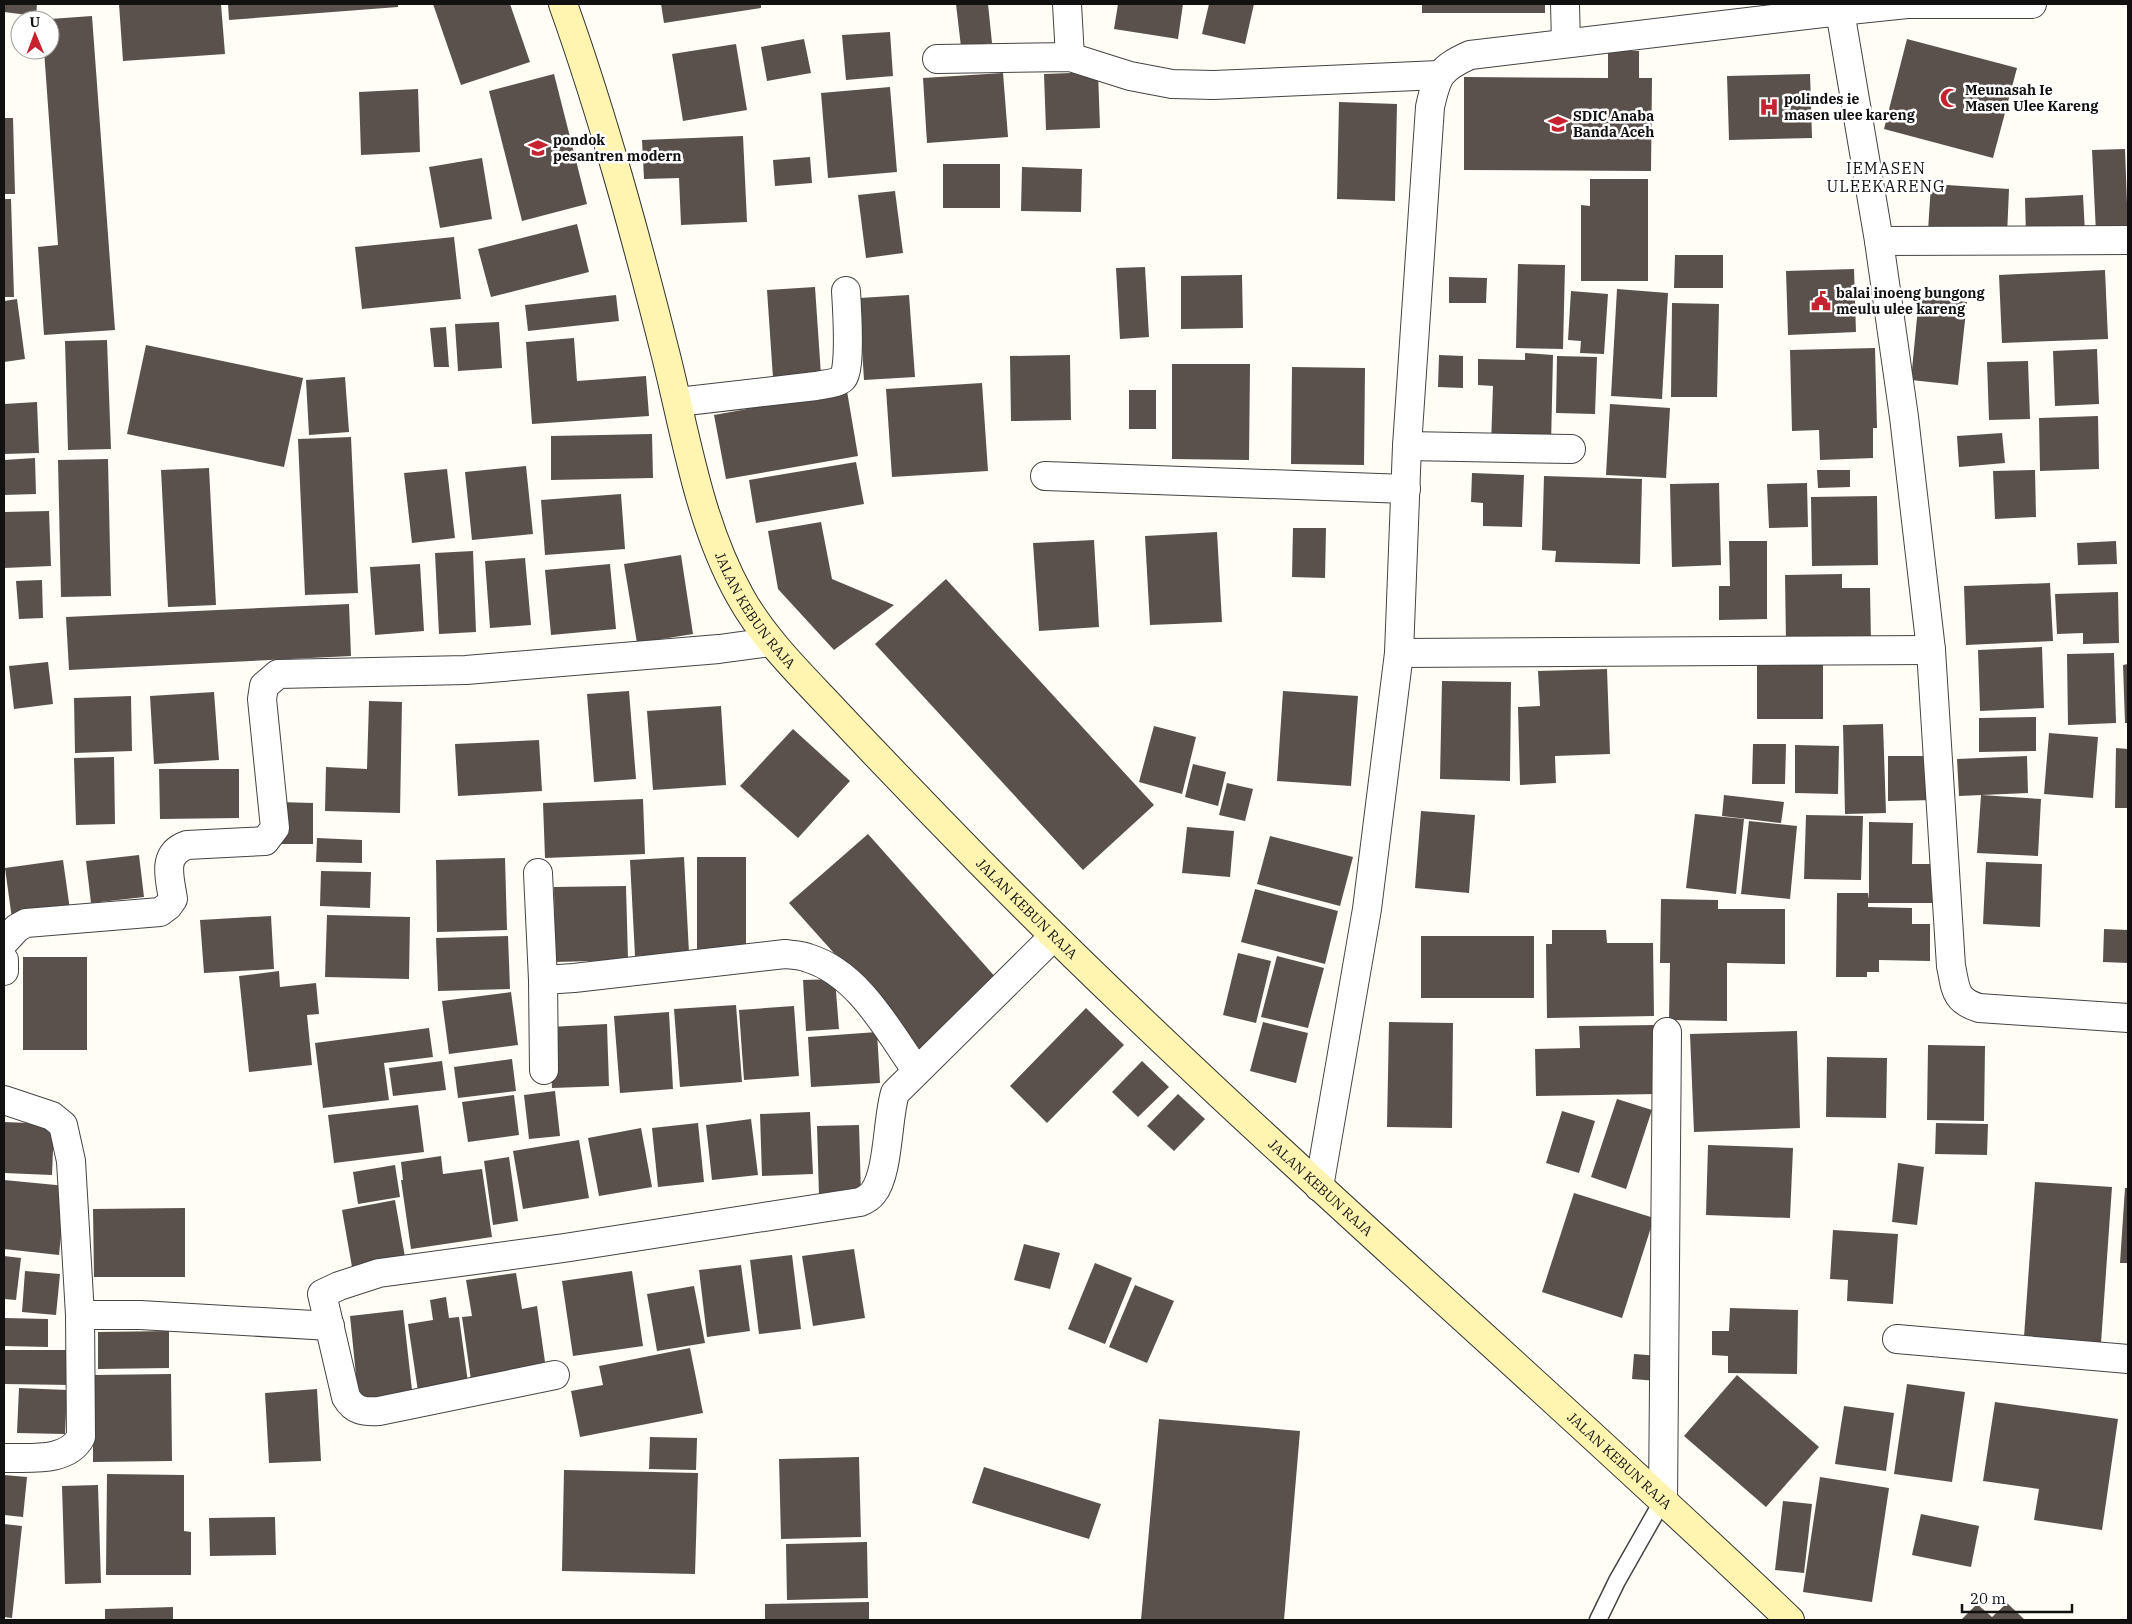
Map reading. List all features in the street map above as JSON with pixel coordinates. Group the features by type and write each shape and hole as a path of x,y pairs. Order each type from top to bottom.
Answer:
{"street":[{"name":"JALAN KEBUN RAJA","path":"563,4 601,116 634,229 699,490 715,540 740,597 771,642 915,796 1053,937 1320,1187 1663,1500 1790,1620"},
{"path":"1067,4 1070,58"},
{"path":"1565,4 1566,43"},
{"path":"1320,1187 1367,910 1399,653 1407,446 1430,108 1440,75 1451,64 1470,55 1840,8 1907,4 2032,4"},
{"path":"1840,8 1879,241 1904,417 1931,650 1951,966 1956,992 1960,999 1980,1008 2128,1018"},
{"path":"937,59 1070,58 1130,76 1172,84 1214,85 1440,75"},
{"path":"1879,241 2128,240"},
{"path":"678,402 838,382 846,373 846,291"},
{"path":"1407,446 1571,449"},
{"path":"1045,476 1406,489"},
{"path":"4,942 17,928 26,923 160,912 173,899 168,864 172,855 179,848 187,845 266,841 275,828 262,699 264,686 278,674 466,670 718,649 771,642"},
{"path":"1399,653 1931,650"},
{"path":"538,872 543,980 544,1070"},
{"path":"555,1375 494,1389 366,1412 356,1409 346,1397 322,1294 339,1286 379,1273 564,1248 860,1202 875,1192 883,1170 891,1106 895,1092 1053,937"},
{"path":"543,980 771,955 785,954 808,957 830,967 847,980 864,998 916,1070"},
{"path":"4,960 4,971"},
{"path":"1663,1500 1666,1032"},
{"path":"4,1100 52,1116 63,1125 71,1161 80,1315 81,1437 77,1444 63,1454 4,1458"},
{"path":"80,1315 140,1315 330,1326"},
{"path":"1897,1339 2128,1359"}],"lane":[{"path":"1598,1620 1617,1581 1663,1500"}],"building":[{"path":"4,4 37,4 36,10 10,10 10,13 4,12"},
{"path":"119,4 221,4 225,54 123,61"},
{"path":"228,4 398,4 398,7 229,20"},
{"path":"433,4 510,4 530,62 461,85"},
{"path":"661,4 761,4 761,8 664,23"},
{"path":"956,4 988,4 992,43 961,47"},
{"path":"1118,4 1183,4 1178,39 1114,29"},
{"path":"1209,4 1254,4 1245,44 1202,34"},
{"path":"1422,4 1545,4 1545,13 1422,13"},
{"path":"92,16 115,330 44,335 38,247 58,245 45,60 60,60 60,18"},
{"path":"890,32 893,76 846,80 842,35"},
{"path":"804,39 811,73 767,81 761,47"},
{"name":"Meunasah Ie Masen Ulee Kareng","path":"1907,39 2017,68 1993,158 1884,129"},
{"path":"736,44 747,110 683,121 672,54"},
{"name":"SDIC Anaba Banda Aceh","path":"1608,51 1639,51 1639,78 1652,78 1651,171 1464,170 1464,77 1608,78"},
{"path":"1098,72 1100,128 1046,130 1044,74"},
{"path":"1003,73 1008,137 927,143 923,78"},
{"name":"pondok pesantren modern","path":"554,74 587,204 522,221 489,91"},
{"name":"polindes ie masen ulee kareng","path":"1810,74 1812,138 1729,140 1727,76"},
{"path":"890,87 897,172 828,178 821,93"},
{"path":"418,89 420,152 361,155 359,92"},
{"path":"1339,102 1397,104 1395,201 1337,199"},
{"path":"4,118 13,118 15,194 4,194"},
{"path":"743,136 747,222 681,225 679,178 644,179 642,140"},
{"path":"2125,149 2128,231 2096,233 2092,150"},
{"path":"810,157 812,183 775,186 773,160"},
{"path":"482,158 492,219 440,228 429,167"},
{"path":"943,164 1000,164 1000,208 943,208"},
{"path":"1022,167 1082,169 1081,212 1021,211"},
{"path":"1590,179 1648,179 1648,281 1581,281 1581,205 1590,206"},
{"path":"1931,184 2009,189 2007,236 1928,231"},
{"path":"895,191 903,253 866,258 858,195"},
{"path":"2083,195 2085,233 2026,236 2025,198"},
{"path":"4,199 11,199 14,297 4,297"},
{"path":"577,224 589,272 491,297 478,249"},
{"path":"454,237 461,299 362,309 355,247"},
{"path":"1675,255 1723,255 1723,288 1674,288"},
{"path":"1518,264 1565,265 1563,349 1516,348"},
{"path":"1145,267 1149,337 1120,339 1116,268"},
{"name":"balai inoeng bungong meulu ulee kareng","path":"1854,269 1856,332 1788,335 1786,271"},
{"path":"2105,270 2108,339 2002,343 1999,275"},
{"path":"1242,275 1243,328 1181,329 1181,276"},
{"path":"1449,277 1487,278 1486,303 1449,303"},
{"path":"815,287 821,375 773,378 767,290"},
{"path":"1617,289 1668,293 1662,399 1611,396"},
{"path":"1571,291 1608,294 1604,354 1580,353 1581,341 1568,340"},
{"path":"616,295 619,321 528,331 525,305"},
{"path":"909,295 915,377 864,380 859,298"},
{"path":"1919,297 1967,302 1958,385 1911,380"},
{"path":"17,299 25,359 4,362 4,301"},
{"path":"1672,303 1719,304 1717,397 1671,397"},
{"path":"499,322 502,368 458,371 455,324"},
{"path":"446,327 449,367 434,367 430,328"},
{"path":"574,338 577,381 646,376 649,416 532,424 526,342"},
{"path":"107,340 111,449 68,450 65,341"},
{"path":"146,345 303,378 284,467 127,434"},
{"path":"1875,348 1877,428 1873,428 1873,458 1820,460 1819,430 1792,431 1790,350"},
{"path":"2097,349 2099,404 2055,406 2053,351"},
{"path":"1525,353 1553,355 1551,446 1491,445 1493,386 1478,385 1478,359 1525,360"},
{"path":"1070,355 1071,420 1011,421 1010,356"},
{"path":"1439,355 1463,356 1463,388 1438,387"},
{"path":"1557,356 1597,357 1595,414 1556,413"},
{"path":"2028,361 2030,419 1989,420 1987,362"},
{"path":"1172,364 1250,364 1249,460 1172,459"},
{"path":"1292,367 1365,368 1364,465 1291,464"},
{"path":"345,377 349,432 309,435 306,380"},
{"path":"982,383 988,471 892,477 886,389"},
{"path":"1129,390 1156,390 1156,429 1129,429"},
{"path":"847,391 858,456 726,479 714,415"},
{"path":"37,402 39,453 4,454 4,404"},
{"path":"1610,404 1670,408 1666,478 1606,475"},
{"path":"2098,416 2099,469 2040,471 2039,418"},
{"path":"2002,433 2005,463 1959,467 1957,436"},
{"path":"652,434 653,478 551,480 551,436"},
{"path":"351,437 358,593 305,595 298,439"},
{"path":"35,458 36,494 4,495 4,460"},
{"path":"108,459 111,596 61,597 58,460"},
{"path":"856,462 864,504 756,523 749,480"},
{"path":"526,466 533,534 472,540 465,472"},
{"path":"209,468 216,605 168,607 161,470"},
{"path":"447,469 455,538 412,543 404,473"},
{"path":"1817,470 1850,470 1850,487 1818,488"},
{"path":"2035,470 2036,517 1995,519 1993,471"},
{"path":"1472,473 1524,475 1522,527 1483,526 1483,503 1471,502"},
{"path":"1544,476 1642,479 1640,564 1555,562 1556,551 1542,550"},
{"path":"1719,483 1721,565 1672,567 1670,484"},
{"path":"1807,483 1808,527 1769,528 1767,484"},
{"path":"621,494 625,549 545,555 541,500"},
{"path":"1877,496 1878,565 1812,566 1811,497"},
{"path":"49,511 51,566 4,568 4,512"},
{"path":"821,522 832,579 894,605 834,650 778,589 768,531"},
{"path":"1293,528 1326,528 1325,578 1292,577"},
{"path":"1217,532 1222,622 1150,625 1145,536"},
{"path":"1094,540 1099,627 1039,631 1033,543"},
{"path":"1729,541 1767,541 1767,619 1719,620 1719,586 1730,586"},
{"path":"2116,541 2117,564 2078,565 2077,543"},
{"path":"473,551 476,632 439,634 435,553"},
{"path":"681,555 693,634 637,643 624,564"},
{"path":"525,558 531,625 490,628 485,561"},
{"path":"420,564 424,631 375,635 370,567"},
{"path":"610,564 616,629 551,635 545,570"},
{"path":"1842,574 1842,588 1870,588 1871,642 1786,643 1785,575"},
{"path":"946,579 1154,805 1083,870 875,644"},
{"path":"42,580 43,618 19,619 16,581"},
{"path":"2050,583 2053,641 1966,645 1964,586"},
{"path":"2118,592 2119,643 2083,644 2083,633 2057,634 2055,594"},
{"path":"349,604 351,656 69,670 66,617"},
{"path":"2042,647 2044,708 1980,711 1978,650"},
{"path":"2114,653 2116,723 2068,725 2067,654"},
{"path":"48,662 53,704 14,709 9,666"},
{"path":"1757,664 1823,664 1823,719 1757,719"},
{"path":"2128,664 2128,723 2125,723 2123,665"},
{"path":"1607,669 1610,754 1555,756 1556,783 1520,785 1518,707 1540,706 1538,671"},
{"path":"1442,681 1511,682 1510,781 1440,779"},
{"path":"629,691 636,779 594,782 587,694"},
{"path":"1283,691 1358,696 1351,786 1277,781"},
{"path":"214,692 219,760 154,764 150,696"},
{"path":"131,696 132,751 75,753 74,698"},
{"path":"369,701 402,702 400,813 325,811 326,767 367,769"},
{"path":"721,706 726,785 653,790 647,711"},
{"path":"2036,717 2036,751 1979,752 1979,718"},
{"path":"1883,724 1886,813 1845,814 1843,725"},
{"path":"1154,726 1196,737 1182,794 1139,782"},
{"path":"793,729 850,781 798,838 740,786"},
{"path":"2049,733 2098,737 2093,798 2044,794"},
{"path":"539,740 542,791 458,796 455,744"},
{"path":"1753,744 1786,744 1785,784 1752,784"},
{"path":"1795,745 1839,746 1838,794 1795,793"},
{"path":"2116,748 2128,749 2128,808 2115,808"},
{"path":"1888,756 1936,756 1936,800 1888,801"},
{"path":"2027,756 2028,793 1959,796 1957,759"},
{"path":"114,757 115,824 76,825 74,758"},
{"path":"1193,764 1226,772 1218,806 1185,797"},
{"path":"159,769 239,769 239,818 160,819"},
{"path":"1227,783 1253,789 1245,821 1219,815"},
{"path":"1724,795 1784,802 1781,823 1722,816"},
{"path":"1981,795 2041,799 2038,856 1977,853"},
{"path":"643,799 645,854 545,858 543,803"},
{"path":"279,802 313,803 313,844 278,844"},
{"path":"1421,811 1475,815 1469,893 1415,888"},
{"path":"1695,814 1744,819 1736,894 1686,888"},
{"path":"1806,815 1863,816 1861,880 1804,879"},
{"path":"1749,821 1797,826 1790,899 1741,894"},
{"path":"1869,822 1913,823 1912,864 1940,864 1939,903 1868,903 1868,907 1912,908 1912,924 1930,924 1930,961 1879,960 1879,972 1867,972 1867,977 1836,977 1837,893 1868,893 1869,899"},
{"path":"1187,827 1234,831 1230,877 1182,873"},
{"path":"868,834 998,980 920,1049 789,903"},
{"path":"1270,836 1353,857 1340,906 1257,884"},
{"path":"317,838 362,840 362,863 316,862"},
{"path":"139,855 144,897 91,903 86,861"},
{"path":"684,857 689,953 635,956 630,860"},
{"path":"697,857 746,857 746,955 697,954"},
{"path":"505,858 507,930 437,932 436,860"},
{"path":"63,860 70,910 12,919 5,868"},
{"path":"1986,862 2042,864 2040,927 1983,924"},
{"path":"321,871 371,872 370,908 320,906"},
{"path":"626,886 628,960 555,962 554,887"},
{"path":"1255,889 1338,911 1325,964 1241,942"},
{"path":"1661,899 1718,900 1718,909 1785,909 1785,964 1727,963 1727,1021 1669,1020 1670,963 1660,963"},
{"path":"327,915 410,917 409,979 325,977"},
{"path":"271,916 274,969 204,973 200,920"},
{"path":"2104,929 2128,930 2128,963 2103,962"},
{"path":"1552,930 1606,930 1607,943 1653,943 1654,1016 1547,1018 1546,944 1552,944"},
{"path":"508,936 510,989 438,991 436,938"},
{"path":"1421,936 1534,936 1534,998 1421,998"},
{"path":"1238,953 1271,961 1256,1023 1223,1015"},
{"path":"1277,956 1324,968 1308,1028 1261,1017"},
{"path":"23,957 87,957 87,1050 23,1050"},
{"path":"279,971 280,987 316,983 319,1014 307,1015 312,1065 249,1072 239,976"},
{"path":"835,979 839,1029 806,1031 803,980"},
{"path":"511,992 518,1045 449,1054 442,1001"},
{"path":"736,1005 742,1082 680,1087 674,1009"},
{"path":"794,1006 799,1076 744,1080 739,1010"},
{"path":"1086,1008 1124,1045 1047,1123 1010,1086"},
{"path":"669,1012 673,1089 620,1093 614,1016"},
{"path":"1263,1022 1308,1033 1296,1083 1250,1071"},
{"path":"1389,1022 1453,1023 1452,1128 1387,1127"},
{"path":"607,1024 609,1086 552,1088 549,1027"},
{"path":"1656,1025 1657,1094 1536,1096 1535,1049 1580,1048 1579,1026"},
{"path":"429,1028 433,1057 384,1063 389,1100 323,1108 315,1043"},
{"path":"1797,1031 1800,1128 1694,1132 1690,1034"},
{"path":"877,1032 880,1083 811,1087 808,1037"},
{"path":"1928,1045 1985,1046 1984,1121 1927,1120"},
{"path":"1827,1057 1887,1058 1886,1118 1826,1117"},
{"path":"512,1059 516,1091 458,1098 454,1067"},
{"path":"442,1061 446,1090 393,1096 389,1068"},
{"path":"1142,1061 1169,1087 1138,1117 1112,1092"},
{"path":"555,1091 560,1136 529,1139 524,1095"},
{"path":"1178,1094 1205,1119 1174,1151 1147,1126"},
{"path":"514,1095 519,1135 468,1142 462,1102"},
{"path":"1617,1099 1652,1110 1626,1189 1591,1177"},
{"path":"418,1105 424,1152 334,1163 328,1115"},
{"path":"1562,1111 1595,1121 1579,1173 1546,1163"},
{"path":"810,1112 813,1174 762,1176 760,1114"},
{"path":"751,1119 758,1175 712,1180 706,1125"},
{"path":"4,1122 54,1124 52,1175 4,1173"},
{"path":"698,1123 704,1182 658,1187 652,1128"},
{"path":"1936,1123 1988,1124 1987,1155 1935,1154"},
{"path":"859,1125 861,1194 819,1196 817,1126"},
{"path":"641,1128 652,1187 599,1196 588,1138"},
{"path":"579,1140 589,1198 523,1209 513,1151"},
{"path":"1708,1145 1793,1148 1790,1218 1706,1215"},
{"path":"441,1156 443,1174 482,1169 492,1237 411,1249 401,1180 403,1180 401,1162"},
{"path":"509,1157 518,1221 493,1225 484,1161"},
{"path":"1898,1163 1924,1167 1917,1225 1892,1222"},
{"path":"395,1165 400,1197 358,1204 353,1172"},
{"path":"4,1180 66,1186 59,1255 4,1249"},
{"path":"2035,1182 2112,1187 2101,1343 2024,1337"},
{"path":"2125,1188 2128,1188 2128,1263 2120,1263"},
{"path":"1574,1193 1654,1218 1622,1318 1542,1292"},
{"path":"395,1200 405,1257 352,1267 342,1210"},
{"path":"185,1208 185,1277 94,1277 93,1209"},
{"path":"1833,1230 1898,1234 1893,1304 1847,1301 1848,1280 1830,1279"},
{"path":"1024,1244 1060,1253 1050,1289 1014,1280"},
{"path":"854,1249 865,1318 813,1326 802,1256"},
{"path":"792,1255 801,1329 759,1334 750,1260"},
{"path":"4,1256 21,1258 16,1300 4,1299"},
{"path":"1095,1263 1132,1278 1105,1344 1068,1329"},
{"path":"741,1265 750,1331 707,1337 699,1270"},
{"path":"25,1271 60,1274 56,1315 22,1312"},
{"path":"632,1271 643,1346 573,1356 562,1281"},
{"path":"516,1273 522,1309 537,1306 547,1376 472,1387 462,1317 472,1316 466,1280"},
{"path":"1135,1285 1174,1301 1147,1363 1109,1347"},
{"path":"694,1286 705,1343 657,1351 647,1294"},
{"path":"446,1297 449,1318 459,1317 469,1390 419,1398 408,1324 433,1320 430,1300"},
{"path":"1730,1308 1798,1310 1797,1374 1728,1373 1728,1356 1712,1355 1712,1331 1729,1331"},
{"path":"403,1310 413,1399 359,1405 350,1316"},
{"path":"4,1318 48,1319 48,1347 4,1346"},
{"path":"169,1331 169,1368 98,1369 98,1332"},
{"path":"690,1348 703,1413 580,1437 571,1391 603,1385 599,1366"},
{"path":"4,1350 71,1350 71,1385 4,1384"},
{"path":"1634,1354 1660,1356 1658,1381 1632,1379"},
{"path":"171,1374 172,1461 93,1462 93,1375"},
{"path":"1737,1375 1819,1447 1766,1507 1684,1436"},
{"path":"1907,1384 1965,1392 1952,1482 1894,1474"},
{"path":"19,1388 67,1390 65,1434 17,1433"},
{"path":"317,1389 321,1461 269,1463 265,1393"},
{"path":"1995,1402 2118,1419 2102,1530 2034,1520 2039,1489 1983,1481"},
{"path":"1844,1406 1894,1413 1886,1471 1835,1464"},
{"path":"1159,1419 1300,1431 1284,1620 1141,1620"},
{"path":"650,1437 697,1438 696,1470 649,1469"},
{"path":"859,1457 861,1537 781,1539 779,1459"},
{"path":"984,1467 1101,1504 1089,1539 972,1503"},
{"path":"564,1470 698,1473 695,1574 562,1571"},
{"path":"107,1474 184,1475 184,1531 191,1532 191,1575 106,1575"},
{"path":"4,1475 27,1477 23,1517 4,1515"},
{"path":"1820,1477 1889,1488 1872,1602 1803,1592"},
{"path":"98,1485 101,1583 65,1584 62,1486"},
{"path":"1783,1501 1812,1504 1804,1573 1775,1570"},
{"path":"1921,1514 1979,1526 1971,1567 1912,1555"},
{"path":"275,1517 276,1555 210,1556 209,1518"},
{"path":"4,1524 22,1526 12,1618 4,1617"},
{"path":"867,1542 868,1598 787,1600 786,1544"},
{"path":"869,1602 869,1620 765,1620 765,1604"},
{"path":"2007,1603 2025,1620 1961,1620 1977,1604 1992,1617"},
{"path":"173,1607 173,1620 105,1620 105,1609"}],"place":[{"name":"Meunasah Ie Masen Ulee Kareng","path":"1950,98"},
{"name":"polindes ie masen ulee kareng","path":"1769,107"},
{"name":"SDIC Anaba Banda Aceh","path":"1558,124"},
{"name":"pondok pesantren modern","path":"538,148"},
{"name":"balai inoeng bungong meulu ulee kareng","path":"1821,301"}],"district":[{"name":"IEMASEN ULEEKARENG","path":"1886,177"}]}
